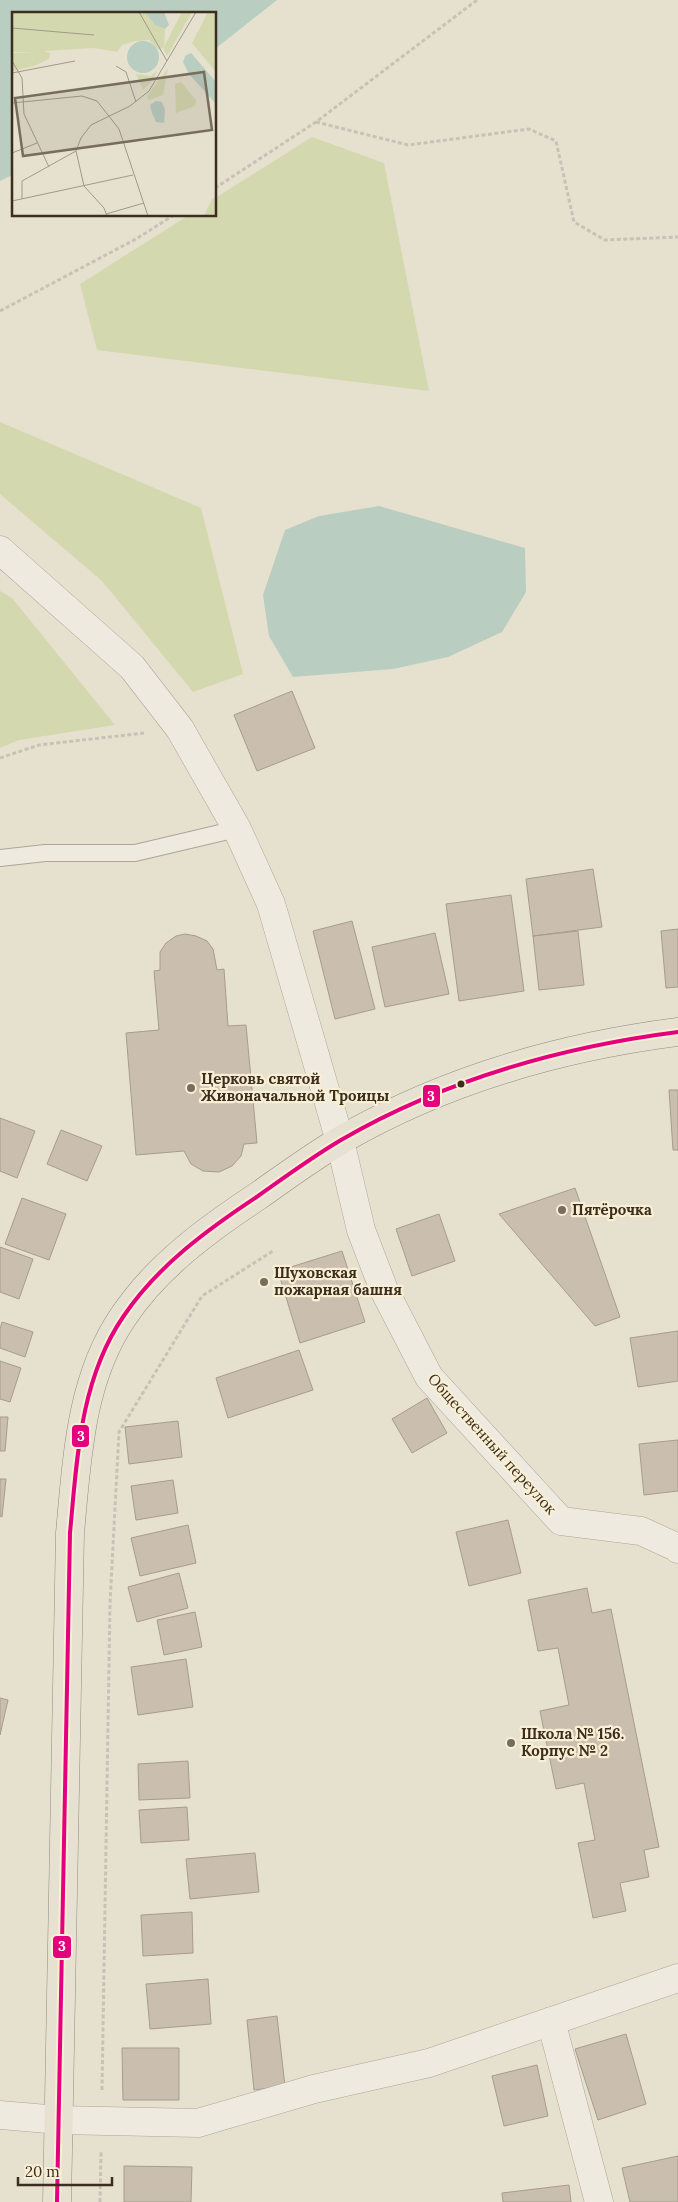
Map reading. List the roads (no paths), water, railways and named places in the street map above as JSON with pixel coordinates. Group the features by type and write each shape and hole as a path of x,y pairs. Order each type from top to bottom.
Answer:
{"main road":[{"path":"57,2202 70,1533 80,1434 96,1370 123,1317 163,1268 228,1216 340,1141 454,1086 516,1066 644,1036 678,1032"}],"street":[{"name":"Общественный переулок","path":"0,550 132,667 180,729 237,829 270,904 340,1141 361,1230 384,1290 429,1377 561,1521 641,1531 676,1547 678,1550"},
{"path":"0,2115 102,2122 198,2123 314,2089 428,2063 678,1978"},
{"path":"551,2021 599,2202"}],"lane":[{"path":"0,858 44,853 135,853 237,829"}],"place":[{"name":"Церковь святой Живоначальной Троицы","path":"191,1088"},
{"name":"Пятёрочка","path":"562,1210"},
{"name":"Шуховская пожарная башня","path":"264,1282"},
{"name":"Школа № 156. Корпус № 2","path":"511,1743"}]}
